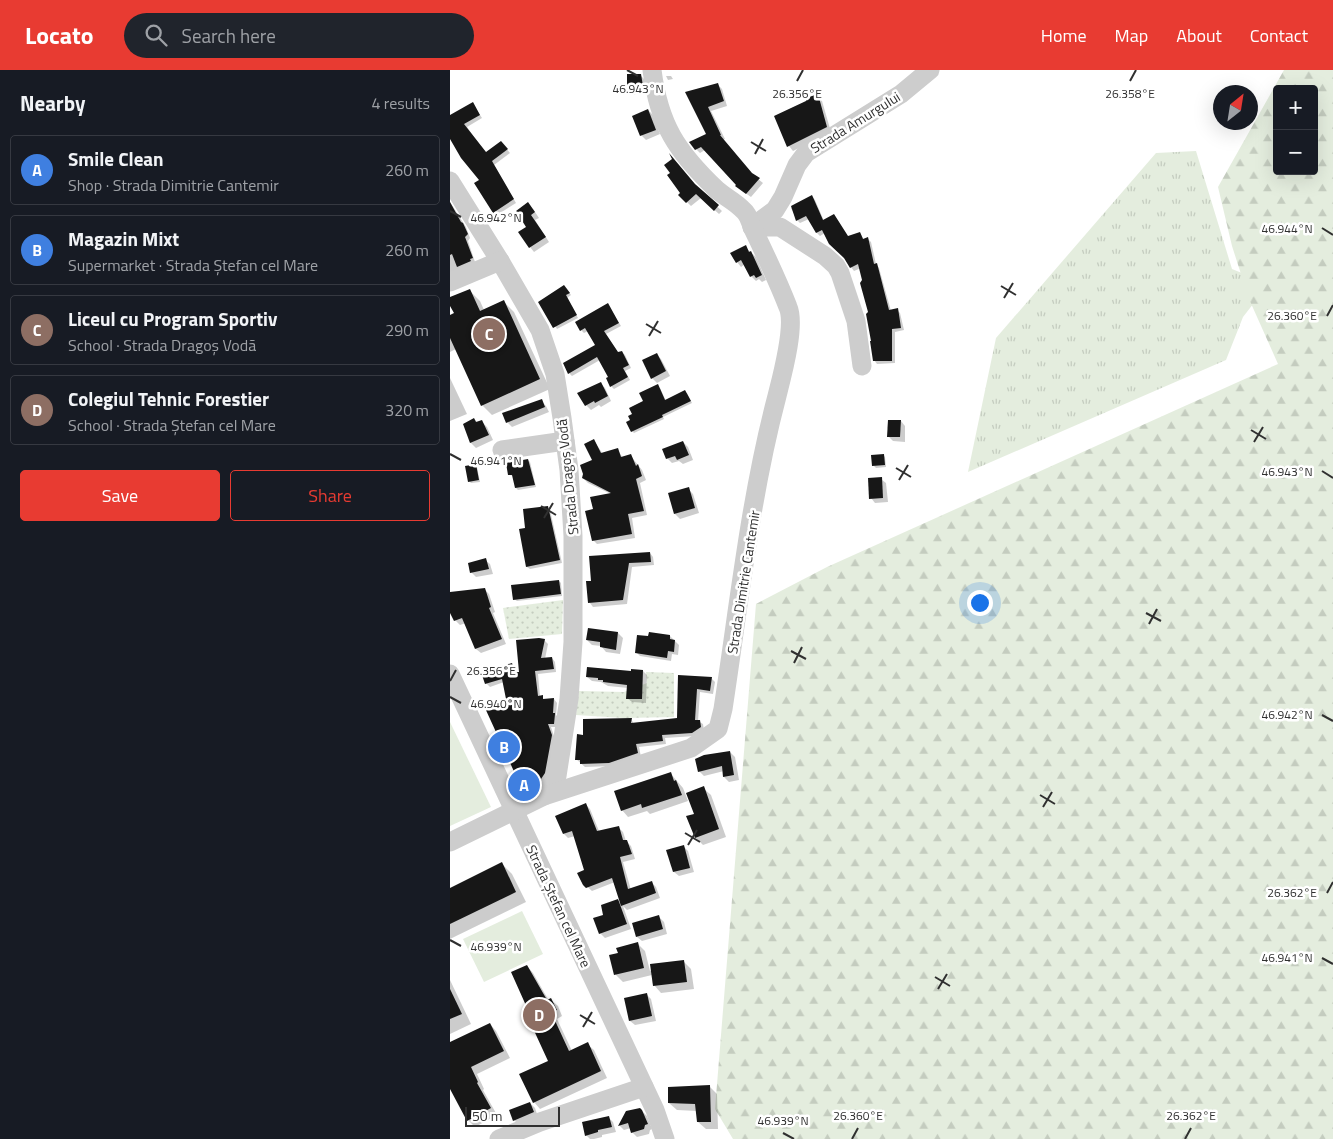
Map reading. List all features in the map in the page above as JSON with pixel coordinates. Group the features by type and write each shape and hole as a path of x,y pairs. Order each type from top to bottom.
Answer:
{"street":[{"name":"Strada Dimitrie Cantemir","path":"450,842 544,796 691,748 718,729 723,709 751,526 770,422 785,366 790,310 745,212 718,190 688,159 670,134 655,93 652,70"},
{"name":"Strada Amurgului","path":"752,227 775,210 797,165 806,153 900,94 930,70"},
{"name":"Strada Dragoș Vodă","path":"450,181 540,330 554,374 565,441 569,470 573,536 573,642 568,699 557,776 544,796"},
{"path":"752,227 780,227 825,256 836,266 856,321 862,366"},
{"path":"450,282 500,261"},
{"path":"502,450 565,441"},
{"name":"Strada Ștefan cel Mare","path":"450,674 655,1110 665,1139"},
{"path":"499,1139 540,1122 644,1088"}],"green space":[{"path":"1284,70 1333,70 1333,1139 733,1139 715,1109 756,604 827,567 1278,364 1249,299 1232,246 1218,187 1250,130 1258,130 1258,116 1273,90 1273,175 1318,175 1318,85 1276,85"},
{"path":"1196,151 1232,269 1264,282 1264,290 1243,317 1226,360 968,472 996,338 1156,153"},
{"path":"563,600 562,634 509,639 503,608"},
{"path":"646,672 674,673 674,717 624,718 576,715 579,691 624,692 647,683"},
{"path":"450,722 491,807 450,826"},
{"path":"522,911 543,954 484,982 463,939"}],"building":[{"path":"627,74 641,74 643,86 627,91"},
{"path":"718,83 724,101 708,107 720,135 752,173 760,178 746,194 735,186 701,147 695,150 689,142 706,134 685,92"},
{"path":"818,94 827,127 787,147 774,116 806,101 806,98"},
{"path":"473,102 480,115 464,124 486,152 501,141 508,149 492,161 514,199 493,213 474,183 479,180 461,158 450,139 450,115"},
{"path":"648,109 656,130 640,136 632,116"},
{"path":"669,153 695,184 719,205 714,211 696,194 686,203 678,195 680,193 667,175 670,173 664,165 672,159"},
{"path":"812,195 823,220 834,214 848,236 860,232 863,239 868,237 874,264 877,263 889,310 898,308 901,328 892,329 892,361 873,361 866,314 868,312 860,283 862,280 858,264 850,268 844,258 829,244 822,230 816,233 806,216 796,221 791,206"},
{"path":"450,202 468,234 465,237 473,258 470,259 471,261 457,267 452,254 450,255"},
{"path":"528,202 535,212 531,215 546,237 529,248 518,232 526,227 516,211"},
{"path":"746,245 749,252 751,251 762,275 756,278 754,275 750,277 741,260 736,263 730,253"},
{"path":"564,285 570,293 566,295 577,315 553,328 538,302"},
{"path":"470,289 480,311 504,300 540,379 481,406 450,338 450,315 454,313 450,306 450,297"},
{"path":"608,303 619,323 604,331 618,352 622,351 629,365 623,368 628,377 610,387 606,378 608,377 597,357 568,374 563,363 595,345 585,328 580,331 575,322"},
{"path":"657,353 666,371 651,379 642,360"},
{"path":"601,382 608,396 585,406 577,393"},
{"path":"658,384 665,400 685,390 691,401 631,432 626,422 630,420 628,416 632,414 629,408 643,401 639,393"},
{"path":"542,399 545,407 506,423 502,413"},
{"path":"474,418 476,422 482,420 489,435 470,443 463,424"},
{"path":"888,420 901,420 900,437 887,437"},
{"path":"594,439 601,453 618,448 621,457 631,454 636,466 638,464 642,476 636,479 644,511 628,514 632,534 592,541 585,511 593,509 590,497 611,493 582,478 583,474 580,465 592,460 584,444"},
{"path":"683,441 689,455 677,460 675,456 666,459 662,449"},
{"path":"884,454 885,465 872,466 871,455"},
{"path":"528,459 535,485 515,488 512,475 508,475 506,463"},
{"path":"476,464 479,480 468,482 465,466"},
{"path":"882,477 883,498 869,499 868,478"},
{"path":"689,487 695,508 674,514 668,493"},
{"path":"548,506 560,560 526,567 519,529 525,528 523,509"},
{"path":"650,552 651,562 629,563 623,600 588,603 586,581 591,581 589,556"},
{"path":"486,558 489,569 470,573 468,563"},
{"path":"559,580 561,594 513,600 511,585"},
{"path":"485,588 491,607 489,608 502,639 475,649 462,618 454,621 450,613 450,592"},
{"path":"588,628 618,632 616,650 600,647 600,642 586,640"},
{"path":"649,632 670,635 670,639 675,640 674,652 668,651 667,658 635,653 637,635 648,636"},
{"path":"545,639 541,658 552,657 554,669 535,671 538,696 543,695 543,699 554,698 554,724 548,724 552,735 545,773 541,779 533,778 535,783 522,789 485,708 506,699 502,679 485,684 481,672 512,663 515,672 519,672 516,640"},
{"path":"587,667 631,671 631,669 643,670 642,699 626,699 627,685 603,682 603,680 598,680 598,678 586,677"},
{"path":"678,675 712,677 710,691 697,689 695,720 700,720 701,727 692,733 662,735 663,741 636,744 638,753 609,763 580,764 580,760 575,760 577,734 583,735 583,719 632,718 631,723 677,718"},
{"path":"730,751 734,775 723,777 722,766 698,772 695,759 704,755"},
{"path":"671,772 682,795 642,808 641,804 621,811 614,791"},
{"path":"704,786 719,829 695,838 686,816 694,814 686,793"},
{"path":"586,803 597,831 619,826 623,840 627,840 632,854 620,857 628,889 652,881 656,893 621,906 612,878 586,888 583,885 577,873 584,870 572,831 563,834 555,816"},
{"path":"684,845 690,868 673,872 666,850"},
{"path":"502,862 516,892 450,924 450,888"},
{"path":"618,899 627,924 599,934 593,918 603,915 601,905"},
{"path":"659,915 663,929 636,937 632,923"},
{"path":"638,942 644,968 614,975 609,955 618,953 616,948"},
{"path":"684,960 687,982 653,986 650,964"},
{"path":"527,965 547,1000 551,998 557,1010 551,1012 569,1051 588,1042 601,1071 533,1103 519,1074 548,1061 525,1011 528,1010 511,972"},
{"path":"450,989 462,1014 450,1019"},
{"path":"647,993 652,1016 629,1021 624,998"},
{"path":"490,1023 504,1051 471,1067 477,1083 491,1108 467,1121 450,1089 450,1042"},
{"path":"710,1085 711,1122 697,1122 695,1104 668,1103 668,1087"},
{"path":"530,1102 534,1112 513,1121 509,1110"},
{"path":"640,1108 648,1124 645,1125 644,1129 631,1133 628,1123 618,1126 626,1111"},
{"path":"609,1116 612,1127 598,1130 598,1132 585,1136 582,1122"}],"place":[{"name":"Liceul cu Program Sportiv","path":"489,334"},
{"name":"Magazin Mixt","path":"504,747"},
{"name":"Smile Clean","path":"524,785"},
{"name":"Colegiul Tehnic Forestier","path":"539,1015"}]}
